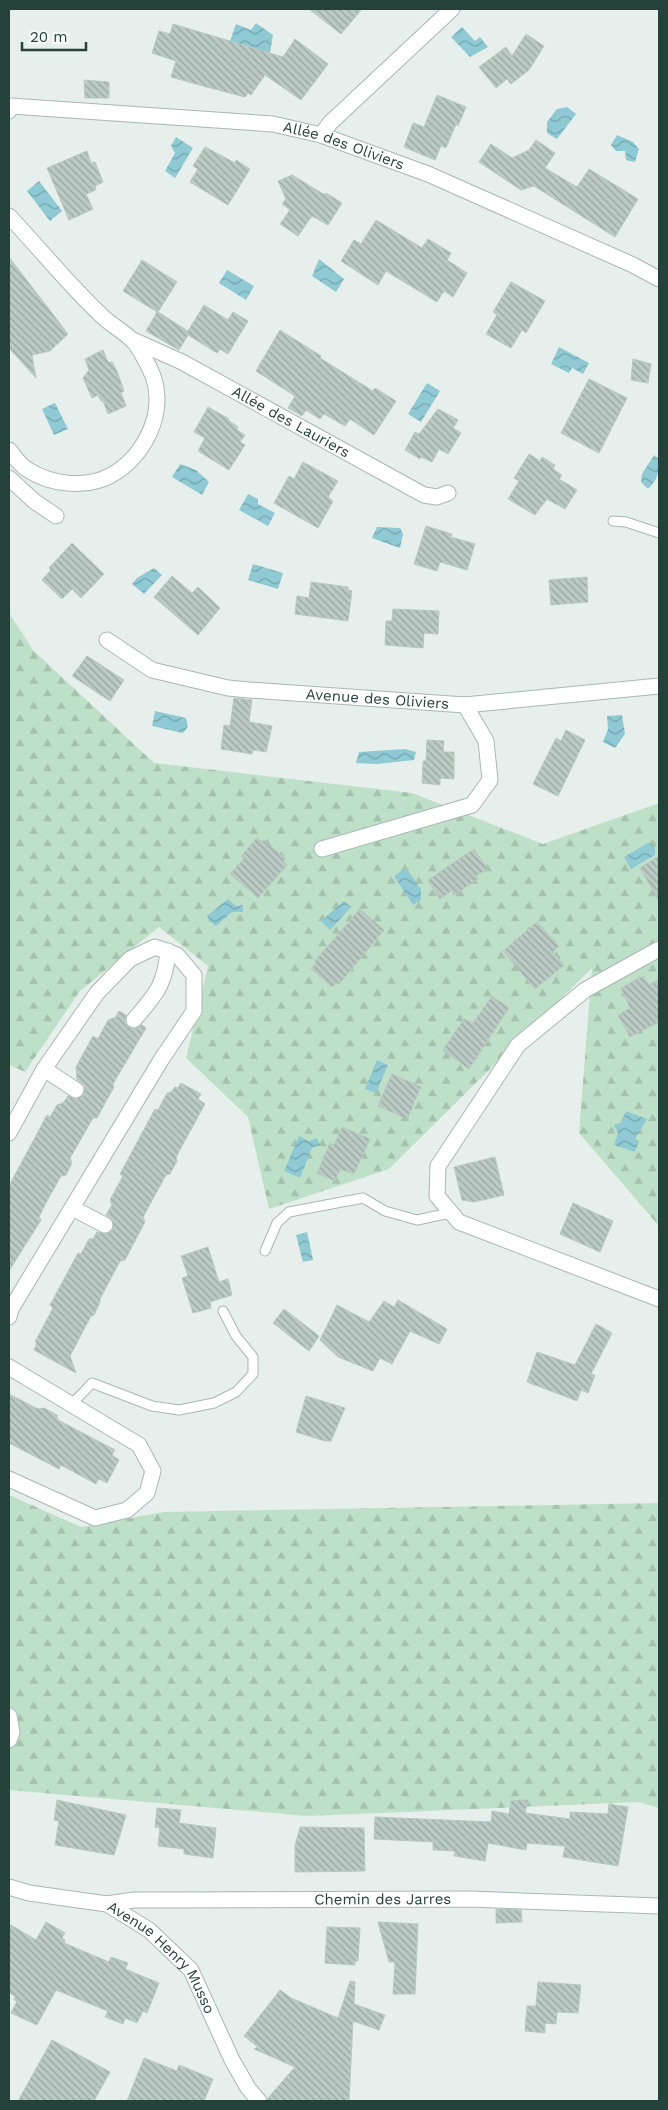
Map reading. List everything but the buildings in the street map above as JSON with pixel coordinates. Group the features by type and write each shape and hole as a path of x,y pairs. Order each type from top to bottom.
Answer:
{"street":[{"path":"321,135 330,122 452,9"},
{"name":"Allée des Oliviers","path":"10,107 273,124 321,135 428,174 633,265 659,279"},
{"path":"9,216 103,317 133,340 154,377 158,406 152,427 132,459 119,470 104,478 86,483 72,483 43,478 28,470 9,450"},
{"name":"Allée des Lauriers","path":"133,340 182,362 424,495 437,497 448,493"},
{"path":"9,478 34,501 56,516"},
{"name":"Avenue des Oliviers","path":"107,640 152,670 228,688 465,705 659,686"},
{"path":"322,849 472,805 490,780 486,741 465,705"},
{"path":"9,1133 44,1069 97,993 130,959 156,947 177,955 194,975 194,1011 161,1060 9,1317"},
{"path":"659,949 585,990 518,1045 438,1166 437,1196 459,1222 659,1299"},
{"path":"134,1020 155,995 166,971 168,951"},
{"path":"44,1069 76,1090"},
{"path":"72,1208 105,1224"},
{"path":"9,1368 138,1445 153,1471 147,1493 127,1510 95,1518 9,1479"},
{"path":"9,1716 12,1732 9,1740"},
{"name":"Avenue Henry Musso","path":"9,1887 29,1893 106,1904 149,1930 191,1970 232,2060 248,2088 259,2101"},
{"name":"Chemin des Jarres","path":"106,1904 134,1900 470,1899 659,1906"}],"lane":[{"path":"613,521 626,522 659,533"},
{"path":"265,1251 277,1223 289,1212 363,1198 385,1211 416,1220 450,1213"},
{"path":"71,1405 92,1383 152,1406 179,1410 214,1403 236,1392 253,1374 253,1357 236,1336 223,1311"}],"green space":[{"path":"9,613 33,650 154,763 412,793 543,844 659,803 659,1226 579,1133 592,968 389,1169 269,1209 248,1117 186,1058 208,966 159,927 80,991 25,1072 9,1065"},
{"path":"9,1495 81,1527 164,1512 659,1503 659,1808 639,1802 308,1816 9,1790"}],"water":[{"path":"256,23 273,35 270,53 230,41 236,24 251,30"},
{"path":"462,27 475,41 480,37 488,47 470,57 451,37"},
{"path":"567,107 576,114 557,139 547,133 547,122 557,109"},
{"path":"617,135 633,142 639,149 635,162 626,160 625,151 616,151 611,145"},
{"path":"176,137 193,148 175,178 165,171 175,153 171,146"},
{"path":"39,181 62,211 50,221 27,191"},
{"path":"319,259 344,279 336,292 312,276"},
{"path":"227,270 254,286 246,300 219,283"},
{"path":"559,347 589,363 583,374 572,368 569,373 551,364"},
{"path":"427,383 440,391 421,422 408,414"},
{"path":"55,403 68,429 54,435 42,409"},
{"path":"654,455 659,459 658,472 656,479 648,489 641,482 642,474"},
{"path":"180,464 196,470 209,482 202,495 172,477"},
{"path":"248,494 258,499 258,504 275,513 268,526 239,510"},
{"path":"377,527 400,528 403,534 400,548 372,538"},
{"path":"253,564 283,573 278,589 248,580"},
{"path":"154,568 162,575 144,594 132,584 137,578"},
{"path":"155,711 186,718 188,727 183,733 152,726"},
{"path":"622,715 625,734 615,748 603,742 608,729 607,716"},
{"path":"405,749 416,752 414,760 377,764 356,763 359,752"},
{"path":"648,843 655,847 655,855 631,869 624,857"},
{"path":"406,868 421,889 421,900 413,905 394,876"},
{"path":"228,899 236,906 243,905 243,912 232,912 216,926 210,922 207,916"},
{"path":"344,901 351,907 330,930 321,921"},
{"path":"377,1060 388,1065 376,1093 365,1089"},
{"path":"626,1111 647,1119 635,1139 639,1141 635,1152 614,1145 618,1133 614,1125 622,1122"},
{"path":"299,1136 309,1141 317,1138 320,1145 312,1148 300,1178 284,1171"},
{"path":"307,1232 313,1260 303,1262 296,1235"}]}
